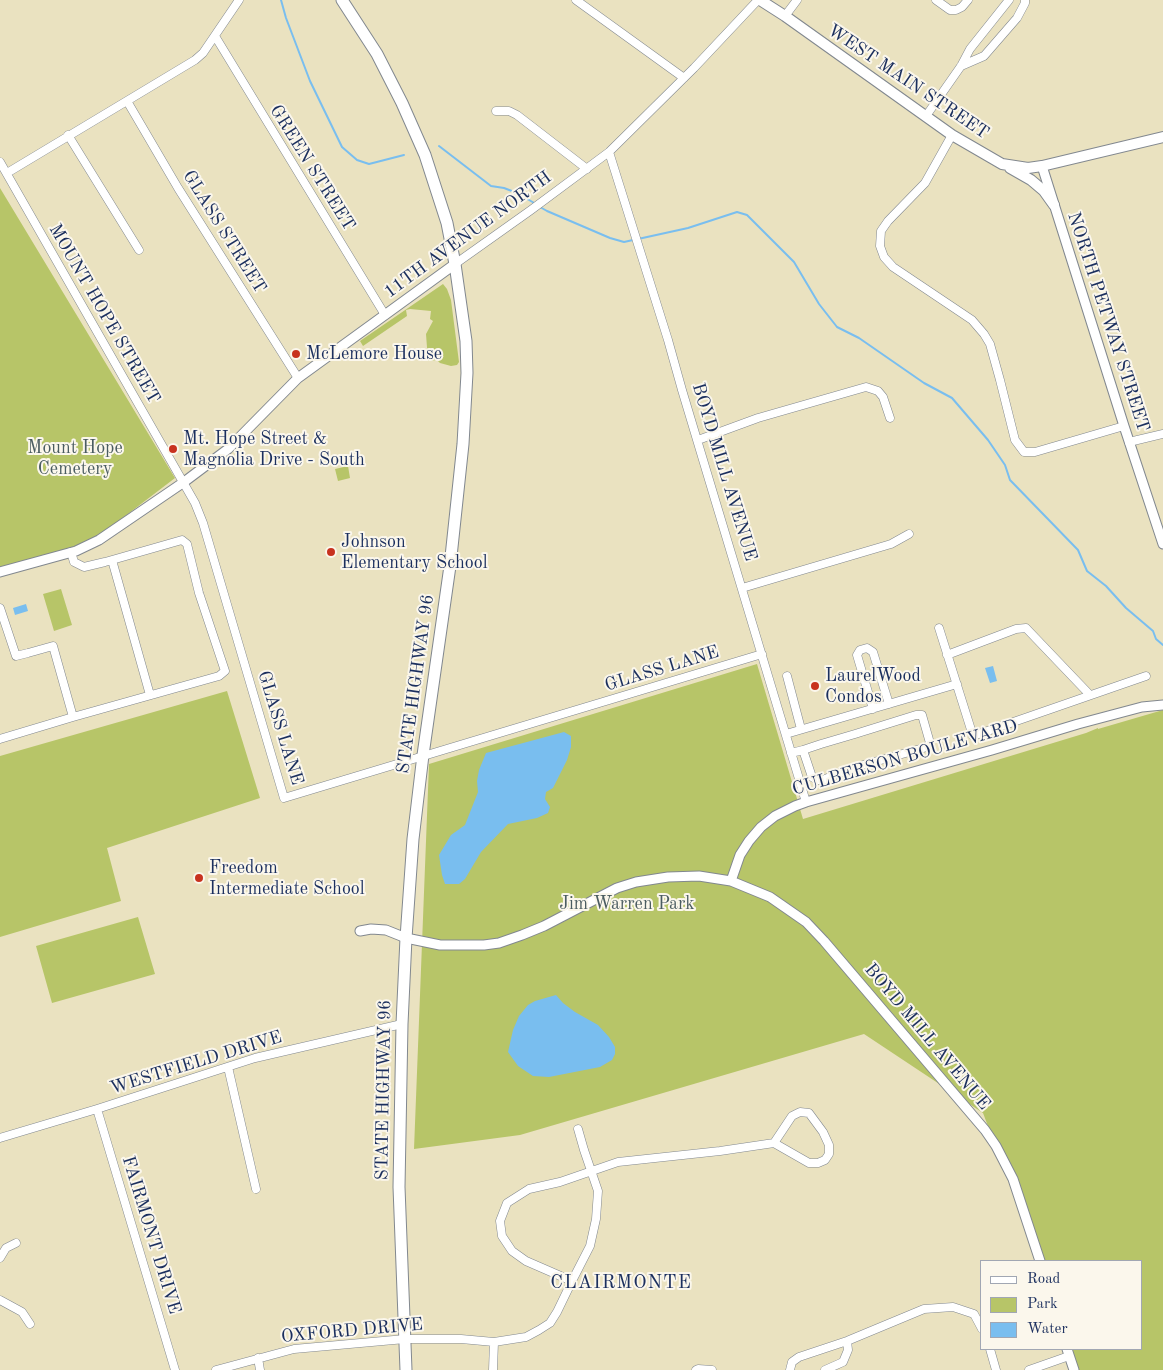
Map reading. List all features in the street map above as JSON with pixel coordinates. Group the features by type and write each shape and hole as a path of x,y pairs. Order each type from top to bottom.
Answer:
{"main road":[{"name":"STATE HIGHWAY 96","path":"342,0 377,54 402,103 425,155 447,223 466,341 467,373 464,444 450,566 413,839 406,938 402,1024 399,1187 406,1370"},
{"name":"WEST MAIN STREET","path":"759,0 785,16 952,135 1002,164 1028,168 1042,166 1163,137"},
{"path":"1002,164 1031,180 1044,191 1054,206"}],"street":[{"path":"6,173 195,60 203,53 239,0"},
{"path":"576,0 684,78"},
{"name":"11TH AVENUE NORTH","path":"0,572 71,552 99,540 184,482 228,449 298,378 609,152 759,0"},
{"path":"785,16 797,0"},
{"path":"936,0 950,10 956,10 962,7 968,0"},
{"path":"926,116 961,66 970,49 1009,0"},
{"path":"961,66 984,56 1017,18 1025,0"},
{"name":"GREEN STREET","path":"215,36 385,315"},
{"name":"GLASS STREET","path":"126,101 178,188 298,378"},
{"path":"496,111 509,111 517,115 587,169"},
{"path":"68,135 139,250"},
{"path":"952,135 925,183 888,221 881,231 880,246 884,257 893,267 972,320 984,334 990,344 1015,440 1024,452 1035,452 1124,426"},
{"name":"BOYD MILL AVENUE","path":"609,152 634,228 806,802"},
{"name":"MOUNT HOPE STREET","path":"0,162 184,482"},
{"name":"NORTH PETWAY STREET","path":"1042,166 1163,544"},
{"path":"698,440 758,418 866,386 878,391 890,418"},
{"path":"1129,442 1163,434"},
{"name":"GLASS LANE","path":"184,482 203,523 284,798 762,654"},
{"path":"742,588 891,544 909,534"},
{"path":"0,739 219,676 225,671 199,593 187,544 182,540 84,567 74,562 71,552"},
{"path":"112,560 150,695"},
{"path":"0,608 16,656 53,646 73,717"},
{"path":"938,628 973,736 1146,676"},
{"path":"947,654 1016,629 1026,628 1090,695"},
{"path":"873,709 857,655 860,650 867,648 873,652 889,704"},
{"path":"787,676 801,729"},
{"path":"786,734 956,684"},
{"name":"CULBERSON BOULEVARD","path":"731,881 740,855 761,827 775,816 806,802 1078,724 1142,707 1163,705"},
{"path":"792,753 916,715 922,716 930,743 927,747 848,769 822,780 816,780 812,777 803,750"},
{"path":"360,931 371,929 386,930 406,938 440,945 470,946 499,943 544,926 617,888 636,882 668,876 699,876 731,881"},
{"name":"BOYD MILL AVENUE","path":"731,881 770,897 806,922 985,1130 996,1146 1013,1179 1040,1260"},
{"name":"WESTFIELD DRIVE","path":"0,1138 255,1058 402,1024"},
{"path":"228,1067 256,1189"},
{"name":"FAIRMONT DRIVE","path":"97,1109 175,1370"},
{"path":"572,1282 526,1261 512,1251 502,1236 500,1221 507,1203 529,1189 560,1182 618,1162 774,1143 809,1163 818,1163 825,1160 829,1154 829,1144 809,1113 800,1112 792,1116 774,1143"},
{"name":"OXFORD DRIVE","path":"216,1370 294,1349 405,1338 461,1339 494,1342 526,1337 540,1330 550,1323 557,1312 590,1246 596,1219 598,1191 578,1129"},
{"path":"0,1258 6,1248 16,1243"},
{"path":"0,1300 22,1312 30,1324"},
{"path":"790,1370 792,1362 799,1357 924,1309 953,1307 974,1314 980,1325"},
{"path":"825,1370 842,1362 848,1350 847,1340"},
{"path":"493,1370 494,1342"},
{"path":"990,1350 996,1370"},
{"path":"1029,1370 1068,1352 1074,1370"},
{"path":"258,1358 260,1370"},
{"path":"696,1370 712,1370"}],"green space":[{"name":"Mount Hope Cemetery","path":"0,188 175,478 86,546 0,569"},
{"path":"443,284 451,300 459,362 457,365 451,366 440,363 437,360 428,361 426,334 433,321 430,319 431,311 406,310 407,316 363,346 360,341"},
{"path":"348,466 350,478 338,481 335,469"},
{"path":"61,589 72,625 54,631 43,594"},
{"name":"Jim Warren Park","path":"757,664 803,819 1098,728 1163,710 1163,1370 1079,1370 1071,1350 1143,1350 1143,1260 1039,1260 983,1113 864,1034 520,1135 414,1149 429,764"},
{"path":"227,691 260,798 107,848 121,901 0,937 0,756"},
{"path":"138,917 155,974 52,1003 36,946"}],"water":[{"path":"26,604 28,611 15,615 13,608"},
{"path":"993,666 997,681 990,683 985,668"},
{"path":"564,732 571,736 571,747 567,760 553,788 546,792 545,799 550,807 548,813 537,818 508,824 481,852 465,879 459,884 445,884 439,855 451,835 465,825 478,792 479,770 486,753"},
{"path":"556,995 575,1012 598,1025 609,1037 615,1047 615,1054 612,1060 600,1067 549,1077 533,1076 518,1066 508,1052 513,1030 519,1016 528,1005 535,1001"}],"waterway":[{"path":"281,0 310,81 342,147 357,160 369,164 404,155"},
{"path":"439,146 491,186 517,193 536,204"},
{"path":"540,207 610,238 624,242 633,240"},
{"path":"638,239 688,228 737,212 747,215 794,262 819,304 837,327 859,338 924,383 952,398 988,440 1005,465 1010,480 1078,550 1087,571 1106,586 1126,608 1153,631 1156,639 1163,645"}],"place":[{"name":"McLemore House","path":"296,354"},
{"name":"Mt. Hope Street & Magnolia Drive - South","path":"173,449"},
{"name":"Johnson Elementary School","path":"331,552"},
{"name":"LaurelWood Condos","path":"815,686"},
{"name":"Freedom Intermediate School","path":"199,878"}],"district":[{"name":"CLAIRMONTE","path":"621,1283"}]}
